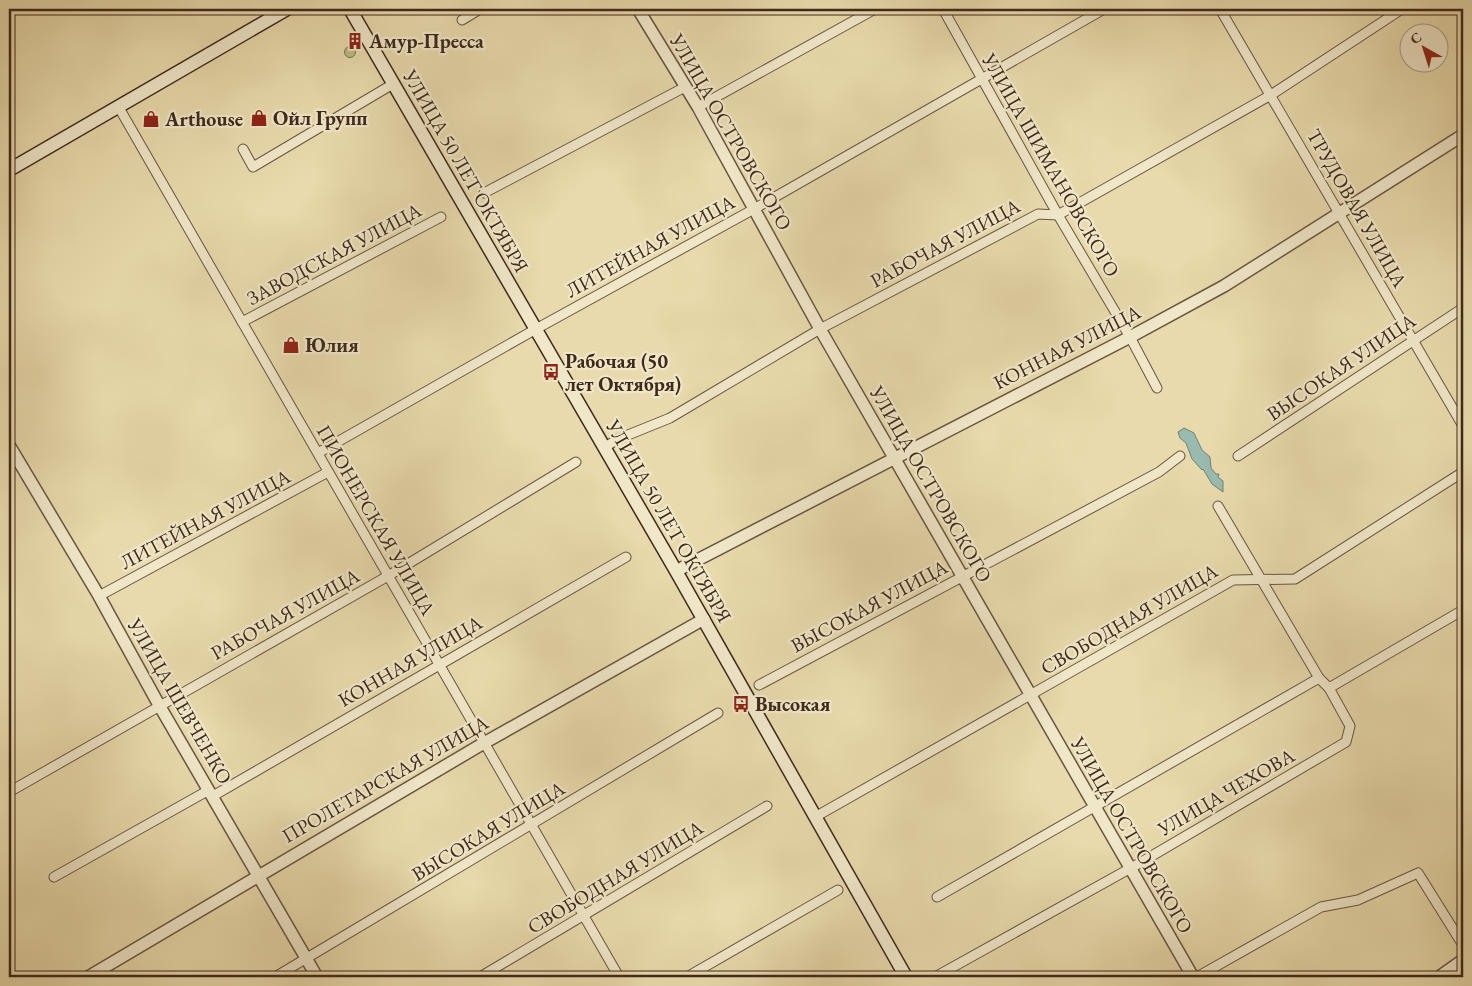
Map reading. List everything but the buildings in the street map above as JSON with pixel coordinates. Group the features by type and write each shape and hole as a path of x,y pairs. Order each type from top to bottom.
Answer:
{"main road":[{"path":"9,170 288,9"},
{"name":"УЛИЦА 50 ЛЕТ ОКТЯБРЯ","path":"350,9 704,619 906,977"}],"street":[{"path":"462,20 480,9"},
{"name":"УЛИЦА ОСТРОВСКОГО","path":"639,9 698,107 820,329 1029,697 1193,977"},
{"path":"698,107 875,9"},
{"name":"УЛИЦА ШИМАНОВСКОГО","path":"943,9 1058,215 1158,388"},
{"name":"ЛИТЕЙНАЯ УЛИЦА","path":"318,453 536,328 754,209 1104,9"},
{"name":"ТРУДОВАЯ УЛИЦА","path":"1220,9 1463,426"},
{"name":"РАБОЧАЯ УЛИЦА","path":"605,447 618,439 670,418 820,329 1038,214 1058,215 1271,95 1402,9"},
{"path":"243,149 254,166 393,84"},
{"path":"484,193 685,87"},
{"name":"ПИОНЕРСКАЯ УЛИЦА","path":"118,106 619,977"},
{"name":"КОННАЯ УЛИЦА","path":"676,571 893,457 1130,337 1224,286 1463,136"},
{"name":"ЗАВОДСКАЯ УЛИЦА","path":"242,322 441,217"},
{"name":"ВЫСОКАЯ УЛИЦА","path":"1238,456 1463,308"},
{"name":"УЛИЦА ШЕВЧЕНКО","path":"9,445 99,596 159,705 318,977"},
{"name":"ВЫСОКАЯ УЛИЦА","path":"759,685 1158,472 1180,456"},
{"name":"РАБОЧАЯ УЛИЦА","path":"9,792 388,576 576,462"},
{"name":"ЛИТЕЙНАЯ УЛИЦА","path":"99,596 328,472"},
{"name":"СВОБОДНАЯ УЛИЦА","path":"815,816 1234,580 1295,579 1463,472"},
{"name":"УЛИЦА ЧЕХОВА","path":"935,977 1130,868 1346,742 1350,726 1329,688 1319,678 1218,506"},
{"name":"КОННАЯ УЛИЦА","path":"54,877 211,793 626,557"},
{"path":"1329,688 1463,610"},
{"name":"ПРОЛЕТАРСКАЯ УЛИЦА","path":"88,977 484,743 704,619"},
{"path":"937,897 1319,678"},
{"name":"ВЫСОКАЯ УЛИЦА","path":"275,977 718,714"},
{"name":"СВОБОДНАЯ УЛИЦА","path":"480,977 767,806"},
{"path":"1197,977 1321,907 1358,900 1418,873 1463,945"},
{"path":"688,977 838,890"},
{"path":"1439,977 1463,960"}],"green space":[{"path":"350,46 356,52 350,58 344,52"}],"water":[{"path":"1184,428 1194,433 1202,450 1210,457 1211,468 1216,474 1219,474 1218,477 1223,481 1223,492 1212,484 1203,469 1192,459 1186,443 1180,438 1178,432"}],"place":[{"name":"Амур-Пресса","path":"355,41"},
{"name":"Ойл Групп","path":"259,118"},
{"name":"Arthouse","path":"151,119"},
{"name":"Юлия","path":"291,345"},
{"name":"Рабочая (50 лет Октября)","path":"551,372"},
{"name":"Высокая","path":"741,704"}]}
